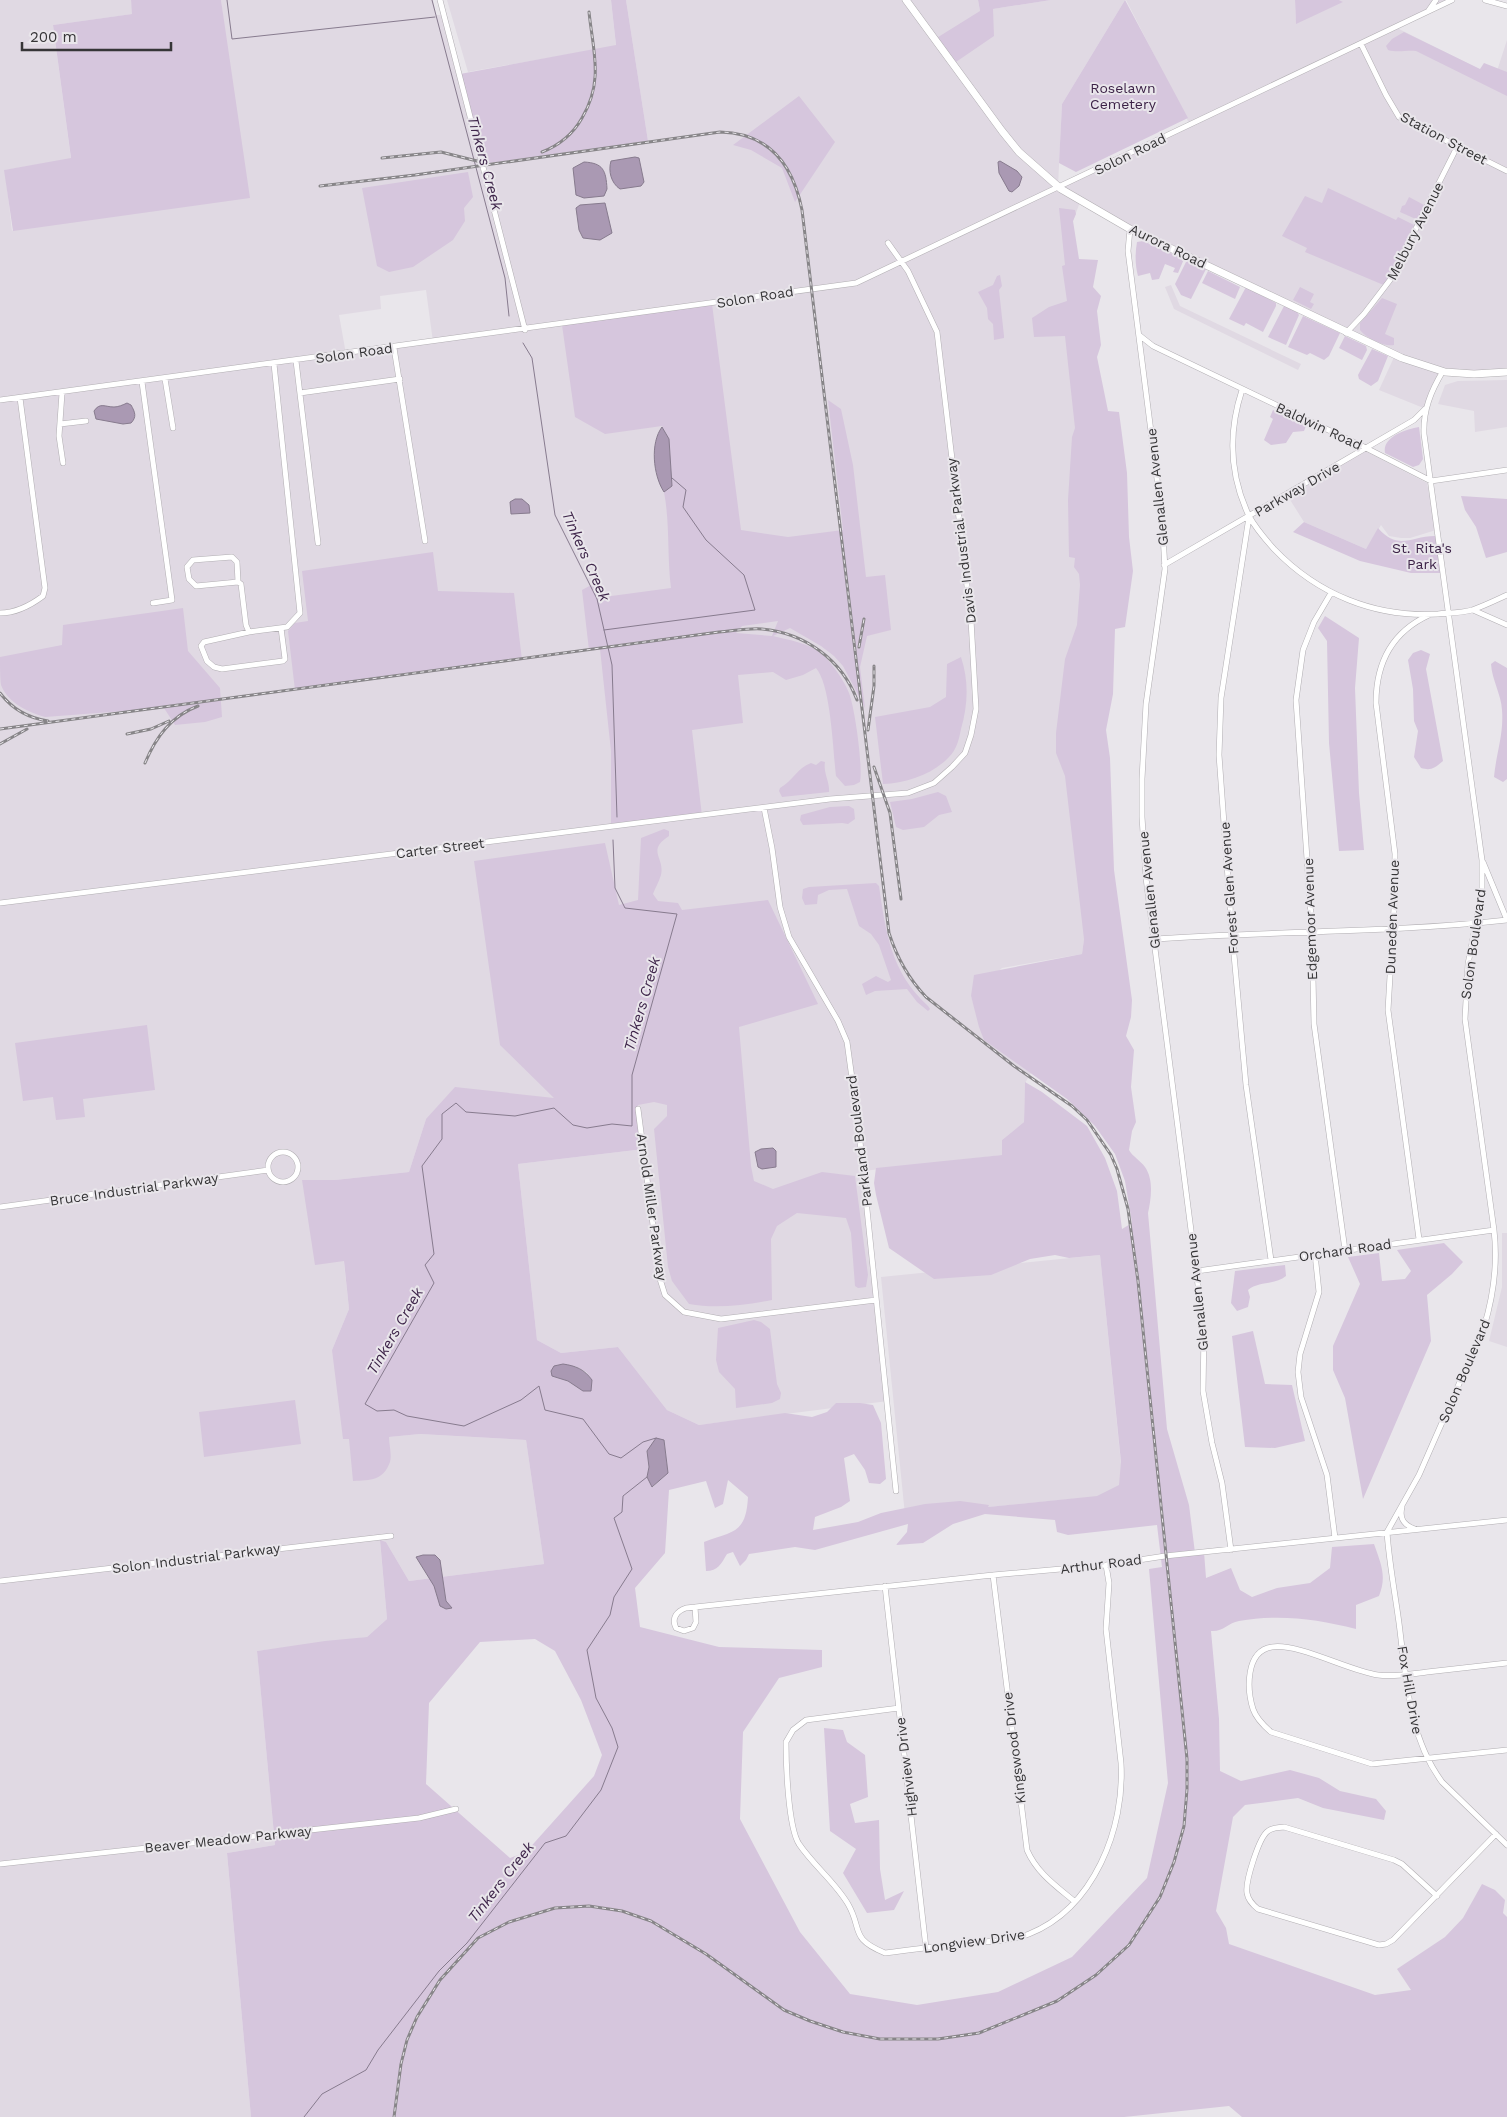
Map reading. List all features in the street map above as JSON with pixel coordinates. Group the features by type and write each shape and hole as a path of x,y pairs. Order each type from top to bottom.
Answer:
{"main road":[{"name":"Aurora Road","path":"906,0 1002,131 1020,152 1058,186 1130,229 1402,358 1444,371 1474,374 1507,372"}],"street":[{"path":"440,0 525,330"},
{"path":"1427,13 1436,0"},
{"name":"Solon Road","path":"0,400 394,348 856,283 1452,0"},
{"path":"1485,0 1507,6"},
{"name":"Station Street","path":"1361,44 1395,112 1405,120 1507,171"},
{"name":"Melbury Avenue","path":"1346,333 1364,314 1390,280 1457,147"},
{"name":"Glenallen Avenue","path":"1130,229 1128,251 1162,518 1164,565 1146,704 1142,779 1144,843 1153,939 1204,1332 1203,1391 1207,1420 1222,1483 1232,1550"},
{"name":"Davis Industrial Parkway","path":"881,794 908,793 934,783 952,768 964,753 972,735 976,709 971,620 937,332 903,262 888,243"},
{"name":"Baldwin Road","path":"1139,335 1153,346 1431,481"},
{"path":"394,348 425,541"},
{"path":"296,361 318,543"},
{"path":"274,364 300,613 287,627 248,632 204,642 201,646 202,653 214,668 283,661 285,659 281,628"},
{"name":"Solon Boulevard","path":"1387,1532 1419,1475 1484,1327 1496,1275 1494,1230 1464,1019 1468,964 1482,891 1482,860 1424,434 1426,409 1444,371"},
{"path":"165,379 173,428"},
{"path":"300,393 400,379"},
{"path":"142,382 172,600 153,603"},
{"path":"1242,390 1233,424 1231,448 1234,473 1250,517 1267,541 1293,568 1331,593 1361,605 1381,610 1429,615 1448,614 1472,610 1507,595"},
{"path":"62,393 59,436 64,463"},
{"path":"0,613 14,611 38,600 43,596 45,588 20,398"},
{"name":"Parkway Drive","path":"1164,565 1250,517 1414,420 1426,409"},
{"path":"60,424 86,421"},
{"path":"1431,481 1507,470"},
{"name":"Forest Glen Avenue","path":"1250,517 1224,674 1219,724 1219,755 1232,934 1246,1085 1271,1260"},
{"path":"238,582 196,586 188,579 186,567 193,560 232,557 237,562 238,582 241,584 248,632"},
{"name":"Edgemoor Avenue","path":"1331,593 1314,622 1303,650 1297,691 1312,931 1314,1024 1345,1250"},
{"path":"1472,610 1481,612 1507,625"},
{"name":"Duneden Avenue","path":"1420,1239 1388,1010 1395,854 1376,703 1376,682 1381,664 1391,646 1416,621 1429,615"},
{"name":"Carter Street","path":"0,903 881,794"},
{"name":"Parkland Boulevard","path":"764,808 772,848 780,907 785,926 792,944 836,1017 847,1042 858,1122 896,1491"},
{"path":"1153,939 1477,924 1507,920 1482,860"},
{"name":"Arnold Miller Parkway","path":"638,1109 660,1279 665,1296 684,1312 721,1319 876,1300"},
{"path":"277,1153 292,1155 297,1164 296,1174 293,1178 284,1182 272,1177 268,1170 270,1160 277,1153"},
{"name":"Bruce Industrial Parkway","path":"0,1207 268,1170"},
{"name":"Orchard Road","path":"1196,1271 1494,1230"},
{"path":"1314,1254 1319,1292 1300,1354 1298,1372 1301,1397 1327,1475 1335,1538"},
{"path":"1402,1504 1401,1513 1406,1525 1420,1530"},
{"name":"Arthur Road","path":"695,1607 696,1622 692,1628 684,1631 676,1628 674,1620 677,1613 680,1610 695,1607 993,1574 1106,1565 1165,1556 1507,1520"},
{"name":"Fox Hill Drive","path":"1387,1532 1413,1722 1418,1738 1442,1782 1507,1845"},
{"name":"Solon Industrial Parkway","path":"0,1581 391,1536"},
{"name":"Longview Drive","path":"899,1708 806,1720 793,1730 786,1742 788,1785 793,1826 798,1842 849,1905 857,1930 863,1940 885,1953 1004,1940 1028,1935 1046,1926 1074,1901 1093,1876 1110,1845 1120,1802 1122,1783 1106,1629 1109,1583 1106,1565"},
{"name":"Kingswood Drive","path":"993,1574 1027,1850 1041,1874 1074,1901"},
{"name":"Highview Drive","path":"885,1586 926,1948"},
{"path":"1507,1663 1406,1674 1377,1675 1288,1648 1270,1647 1262,1651 1250,1668 1248,1678 1253,1709 1263,1725 1271,1732 1372,1764 1507,1750"},
{"name":"Beaver Meadow Parkway","path":"0,1864 419,1818 456,1809"},
{"path":"1437,1896 1402,1864 1394,1860 1284,1827 1267,1831 1261,1838 1246,1885 1247,1895 1258,1910 1379,1945 1386,1944 1393,1940 1437,1896 1496,1834"}],"shaded area":[{"path":"0,0 131,0 133,14 53,25 71,159 5,170 12,231 226,42 221,0 433,0 436,15 444,15 483,164 648,141 626,0 978,0 980,11 1051,0 1125,0 1062,104 1058,186 1190,125 1126,0 1295,0 1296,23 1342,2 1339,0 1452,0 1395,27 1495,77 1507,40 1507,372 1443,371 1426,409 1379,390 1395,355 1080,202 1073,221 1069,246 1085,391 1084,939 1082,954 1002,968 971,996 984,1039 1031,1073 1025,1083 1024,1122 1002,1140 1003,1155 863,1171 888,1401 699,1425 667,1410 618,1347 561,1353 537,1340 518,1164 644,1149 426,1119 409,1172 335,1180 349,1309 332,1350 388,1437 420,1434 526,1440 544,1564 409,1581 386,1542 380,1541 387,1619 367,1637 257,1651 275,1845 227,1853 251,2117 0,2117","holes":["426,290 433,342 346,354 339,315 381,309 380,296"]},
{"path":"447,0 611,0 616,46 468,72"},
{"path":"639,158 644,182 641,186 620,189 611,177 611,161"},
{"path":"1000,161 1017,171 1022,177 1019,186 1012,192 1009,191 999,173 998,162"},
{"path":"584,162 599,166 604,172 607,189 604,196 584,198 576,195 573,168"},
{"path":"605,203 612,233 600,240 583,238 579,230 576,208 580,205"},
{"path":"1171,285 1180,306 1301,364 1298,370 1174,309 1165,287"},
{"path":"1507,380 1507,427 1475,432 1474,411 1438,404 1445,385 1458,381"},
{"path":"127,403 131,405 135,417 131,423 123,424 96,419 94,411 98,407 116,407"},
{"path":"662,427 669,439 672,486 664,492 657,477 654,459 658,434"},
{"path":"1363,450 1427,483 1436,530 1410,538 1401,538 1389,536 1381,525 1366,549 1304,522 1287,495"},
{"path":"515,499 522,499 529,505 530,513 511,514 510,502"},
{"path":"773,1148 776,1151 776,1167 762,1169 758,1167 755,1152 761,1149"},
{"path":"1502,1233 1507,1233 1507,1347 1489,1341 1502,1287"},
{"path":"1100,1255 1124,1494 905,1515 881,1277"},
{"path":"563,1364 576,1367 586,1373 592,1380 591,1391 583,1391 568,1381 552,1376 551,1371 554,1366"},
{"path":"656,1438 664,1440 668,1473 652,1487 647,1477 649,1467 647,1451"},
{"path":"435,1555 440,1560 446,1601 452,1608 446,1609 440,1606 434,1586 416,1557"}],"green space":[{"path":"131,0 221,0 250,198 13,231 4,170 71,158 53,25 132,14"},
{"path":"611,0 626,0 648,141 483,164 460,74 616,45"},
{"path":"978,0 1051,0 993,9 994,36 953,64 935,39 980,11"},
{"name":"Roselawn Cemetery","path":"1125,0 1188,118 1076,172 1059,163 1062,104"},
{"path":"1295,0 1339,0 1343,2 1296,24"},
{"path":"1404,32 1480,69 1484,63 1507,72 1507,96 1416,51 1388,50 1386,46 1392,39"},
{"path":"799,96 835,142 795,202 782,168 751,150 733,145"},
{"path":"468,172 473,197 464,208 465,221 453,240 413,267 389,272 377,266 362,188"},
{"path":"1328,188 1396,220 1398,217 1414,225 1386,286 1305,252 1307,248 1282,236 1305,196 1322,203"},
{"path":"1409,197 1424,205 1418,220 1400,212"},
{"path":"1059,208 1075,210 1076,214 1073,221 1079,259 1098,260 1093,287 1101,296 1097,311 1101,345 1097,357 1108,411 1119,412 1127,473 1129,537 1133,571 1125,627 1115,629 1113,694 1106,730 1110,758 1114,870 1132,1000 1131,1017 1126,1036 1134,1050 1131,1087 1136,1122 1132,1131 1129,1150 1145,1167 1151,1184 1148,1213 1167,1429 1189,1505 1195,1553 1204,1552 1206,1578 1231,1568 1240,1590 1252,1597 1277,1588 1310,1583 1330,1568 1332,1547 1374,1544 1383,1576 1379,1596 1356,1605 1356,1629 1312,1620 1269,1618 1239,1621 1219,1630 1211,1631 1219,1719 1220,1771 1241,1781 1290,1770 1319,1778 1340,1791 1376,1799 1386,1811 1384,1820 1323,1808 1298,1798 1245,1805 1233,1817 1216,1911 1226,1928 1229,1944 1375,1995 1411,1990 1397,1969 1445,1937 1463,1918 1482,1884 1495,1890 1505,1900 1503,1913 1507,1917 1507,2117 1242,2117 1229,2106 1124,2117 251,2117 227,1853 275,1845 257,1651 367,1637 387,1619 380,1540 386,1542 409,1581 544,1564 526,1440 420,1434 389,1437 391,1459 384,1473 371,1480 353,1481 349,1439 343,1439 332,1350 349,1309 344,1261 315,1265 302,1180 335,1180 409,1172 426,1119 455,1087 554,1098 500,1045 474,861 605,843 619,905 638,900 641,838 664,829 669,831 669,836 662,841 657,850 662,869 653,894 658,901 678,903 682,910 768,900 818,1004 739,1027 751,1166 754,1181 773,1189 822,1172 855,1176 868,1275 866,1287 858,1288 855,1286 851,1233 846,1218 797,1213 777,1226 771,1239 772,1300 741,1305 710,1306 689,1304 672,1281 668,1267 654,1129 667,1116 667,1105 654,1102 638,1105 644,1149 518,1164 537,1340 561,1353 618,1347 667,1410 699,1425 785,1413 812,1417 827,1412 836,1403 873,1405 881,1423 886,1479 880,1484 869,1483 865,1470 854,1454 844,1458 850,1501 841,1507 815,1517 813,1530 858,1522 881,1513 925,1504 960,1501 989,1505 988,1507 1097,1496 1119,1485 1121,1462 1100,1255 1069,1258 1055,1255 1030,1259 991,1275 934,1279 889,1248 874,1183 876,1168 1002,1155 1002,1140 1024,1122 1025,1082 1042,1092 1087,1126 1105,1158 1117,1191 1122,1229 1132,1223 1125,1181 1115,1154 1095,1126 1067,1099 984,1040 971,996 974,975 1082,954 1084,939 1065,776 1056,753 1056,733 1065,659 1077,625 1080,585 1079,574 1074,567 1075,558 1069,557 1068,500 1072,437 1075,428 1065,336 1034,337 1032,318 1049,307 1067,301 1062,266 1065,265","holes":["575,1366 586,1372 592,1380 584,1391 568,1381 552,1376","664,1440 668,1473 653,1487 647,1478 649,1467 647,1451","728,1480 748,1497 747,1509 741,1525 730,1533 704,1542 706,1571 716,1568 727,1554 733,1552 740,1566 749,1554 795,1547 815,1550 908,1524 907,1532 896,1545 923,1543 953,1524 985,1514 1055,1520 1057,1532 1068,1535 1157,1525 1162,1567 1149,1569 1168,1783 1147,1878 1072,1957 998,1992 917,2005 850,1994 800,1932 740,1819 743,1732 779,1678 822,1667 822,1650 719,1647 640,1627 635,1588 665,1553 669,1490 706,1481 715,1508 723,1504","535,1639 555,1651 581,1700 602,1755 594,1776 526,1852 510,1858 426,1784 429,1703 480,1642"]},
{"path":"1143,241 1184,259 1178,273 1173,272 1175,268 1165,264 1159,279 1152,280 1150,273 1138,276 1136,246 1137,242"},
{"path":"1187,260 1206,269 1191,299 1181,295 1175,284"},
{"path":"1208,271 1240,287 1235,299 1202,283"},
{"path":"1000,275 1002,286 999,290 1004,338 994,340 993,324 988,319 987,308 978,292 993,285 997,276"},
{"path":"1246,287 1276,303 1263,332 1246,323 1244,326 1229,319"},
{"path":"1300,287 1314,294 1310,302 1314,304 1311,309 1293,300"},
{"path":"1382,298 1397,304 1385,334 1394,338 1394,345 1385,345 1366,336 1360,330 1360,323"},
{"path":"712,304 741,530 788,537 843,530 828,400 841,409 853,465 866,577 885,575 891,630 867,636 860,667 865,708 843,666 834,656 790,628 773,636 799,642 818,651 841,678 849,693 854,711 858,738 860,782 845,786 836,776 828,703 821,676 816,668 803,675 786,680 773,672 738,675 743,723 692,730 702,816 611,827 611,751 600,649 589,650 582,590 595,583 604,597 671,588 664,492 672,486 669,439 662,426 605,434 575,417 562,325","holes":["778,621 772,636 736,633 742,626"]},
{"path":"1284,306 1297,312 1299,315 1286,345 1268,337"},
{"path":"1303,316 1340,333 1329,356 1324,360 1310,353 1307,355 1288,347"},
{"path":"1345,336 1366,346 1367,350 1362,360 1339,348"},
{"path":"1372,349 1388,356 1378,381 1371,386 1359,379 1358,375"},
{"path":"1273,410 1306,426 1304,431 1293,432 1286,443 1271,445 1264,440 1273,419 1270,417"},
{"path":"1419,427 1423,459 1419,465 1413,467 1385,453 1387,442 1391,438 1402,432"},
{"path":"1461,496 1507,499 1507,552 1486,558 1476,527 1465,510"},
{"name":"St. Rita's Park","path":"1304,522 1366,549 1378,528 1386,535 1399,541 1437,536 1442,573 1411,573 1360,561 1293,532"},
{"path":"433,552 438,591 514,593 522,660 295,690 288,631 295,623 308,621 302,571"},
{"path":"183,608 188,651 220,688 222,717 205,722 175,725 164,708 45,717 19,706 8,697 1,685 0,657 62,645 63,625"},
{"path":"1325,616 1359,638 1355,688 1359,793 1364,850 1339,851 1329,743 1327,641 1318,628"},
{"path":"1421,650 1430,654 1426,669 1443,761 1430,769 1421,768 1414,757 1418,731 1414,721 1413,689 1408,660 1413,653"},
{"path":"961,657 966,684 966,702 954,751 935,769 927,773 910,780 883,784 875,717 930,707 946,697 947,664"},
{"path":"1495,661 1507,668 1507,779 1503,782 1494,777 1502,719 1501,704 1491,664"},
{"path":"821,761 825,762 829,792 782,797 779,791 780,788 798,771 806,765 811,763 816,765"},
{"path":"938,792 946,796 952,812 939,815 924,827 903,830 896,827 890,802 912,799"},
{"path":"849,806 854,809 855,819 848,824 803,825 800,820 801,815 830,807"},
{"path":"876,883 879,886 884,920 898,966 906,980 930,1009 928,1011 917,1002 907,989 875,991 866,995 862,984 876,976 888,982 891,980 879,945 871,934 859,926 847,889 829,890 818,895 817,904 805,905 802,898 803,889 809,887"},
{"path":"147,1025 155,1090 83,1099 85,1117 56,1120 53,1097 23,1101 15,1043"},
{"path":"1444,1243 1463,1262 1427,1295 1431,1341 1363,1499 1345,1398 1333,1370 1333,1346 1360,1284 1348,1257 1379,1253 1382,1281 1405,1279 1411,1271 1397,1250"},
{"path":"1285,1265 1286,1276 1277,1281 1252,1287 1248,1290 1250,1297 1248,1307 1237,1311 1231,1303 1235,1271"},
{"path":"754,1320 761,1322 770,1329 777,1384 781,1393 780,1399 772,1403 736,1408 735,1389 719,1372 716,1360 718,1328"},
{"path":"1253,1331 1265,1384 1292,1385 1305,1441 1275,1448 1245,1447 1232,1336"},
{"path":"295,1400 301,1444 204,1457 199,1412"},
{"path":"824,1728 843,1730 847,1742 865,1755 868,1797 850,1804 855,1823 879,1820 880,1869 885,1900 904,1891 894,1910 867,1913 843,1873 856,1849 830,1831"}],"waterway":[{"name":"Tinkers Creek","path":"227,0 232,39 435,17"},
{"name":"Tinkers Creek","path":"432,0 505,278 509,316"},
{"name":"Tinkers Creek","path":"523,343 532,358 555,515 597,599 612,665 617,817"},
{"name":"Tinkers Creek","path":"604,630 755,610 744,575 706,540 683,507 686,490 672,478"},
{"name":"Tinkers Creek","path":"613,840 615,888 625,908 677,914 632,1075 632,1126 612,1124 587,1128 573,1125 554,1108 515,1116 466,1112 456,1103 442,1114 442,1139 422,1166 434,1254 425,1265 434,1283 365,1404 377,1411 394,1410 407,1416 464,1426 521,1400 539,1386 545,1410 583,1419 609,1454 621,1458 643,1442 656,1438"},
{"name":"Tinkers Creek","path":"304,2117 322,2094 366,2070 378,2050 439,1971 467,1943 545,1843 566,1836 601,1790 618,1747 612,1728 596,1698 587,1650 610,1615 614,1597 632,1569 614,1518 622,1512 623,1496 647,1477"}],"railway":[{"path":"542,152 555,146 570,134 582,118 589,104 595,78 589,12"},
{"path":"320,186 415,175 720,132 753,138 766,145 785,166 798,194 802,210 889,933 904,967 926,997 1014,1066 1072,1106 1087,1120 1111,1155 1117,1169 1128,1209 1138,1281 1187,1759 1184,1826 1174,1862 1160,1897 1129,1945 1096,1975 1057,2001 979,2033 938,2039 880,2039 843,2032 784,2010 706,1954 651,1921 622,1911 589,1906 555,1908 509,1922 478,1938 440,1980 417,2017 407,2040 401,2064 394,2117"},
{"path":"382,158 441,152 481,162"},
{"path":"859,647 864,619"},
{"path":"0,729 751,629 762,629 793,636 820,651 842,673 857,700"},
{"path":"868,730 874,686 874,666"},
{"path":"0,693 21,712 34,718 48,721"},
{"path":"145,763 159,736 172,722 188,710 198,706"},
{"path":"127,734 151,729 169,721"},
{"path":"0,744 27,729"},
{"path":"874,767 890,813 901,899"}]}
